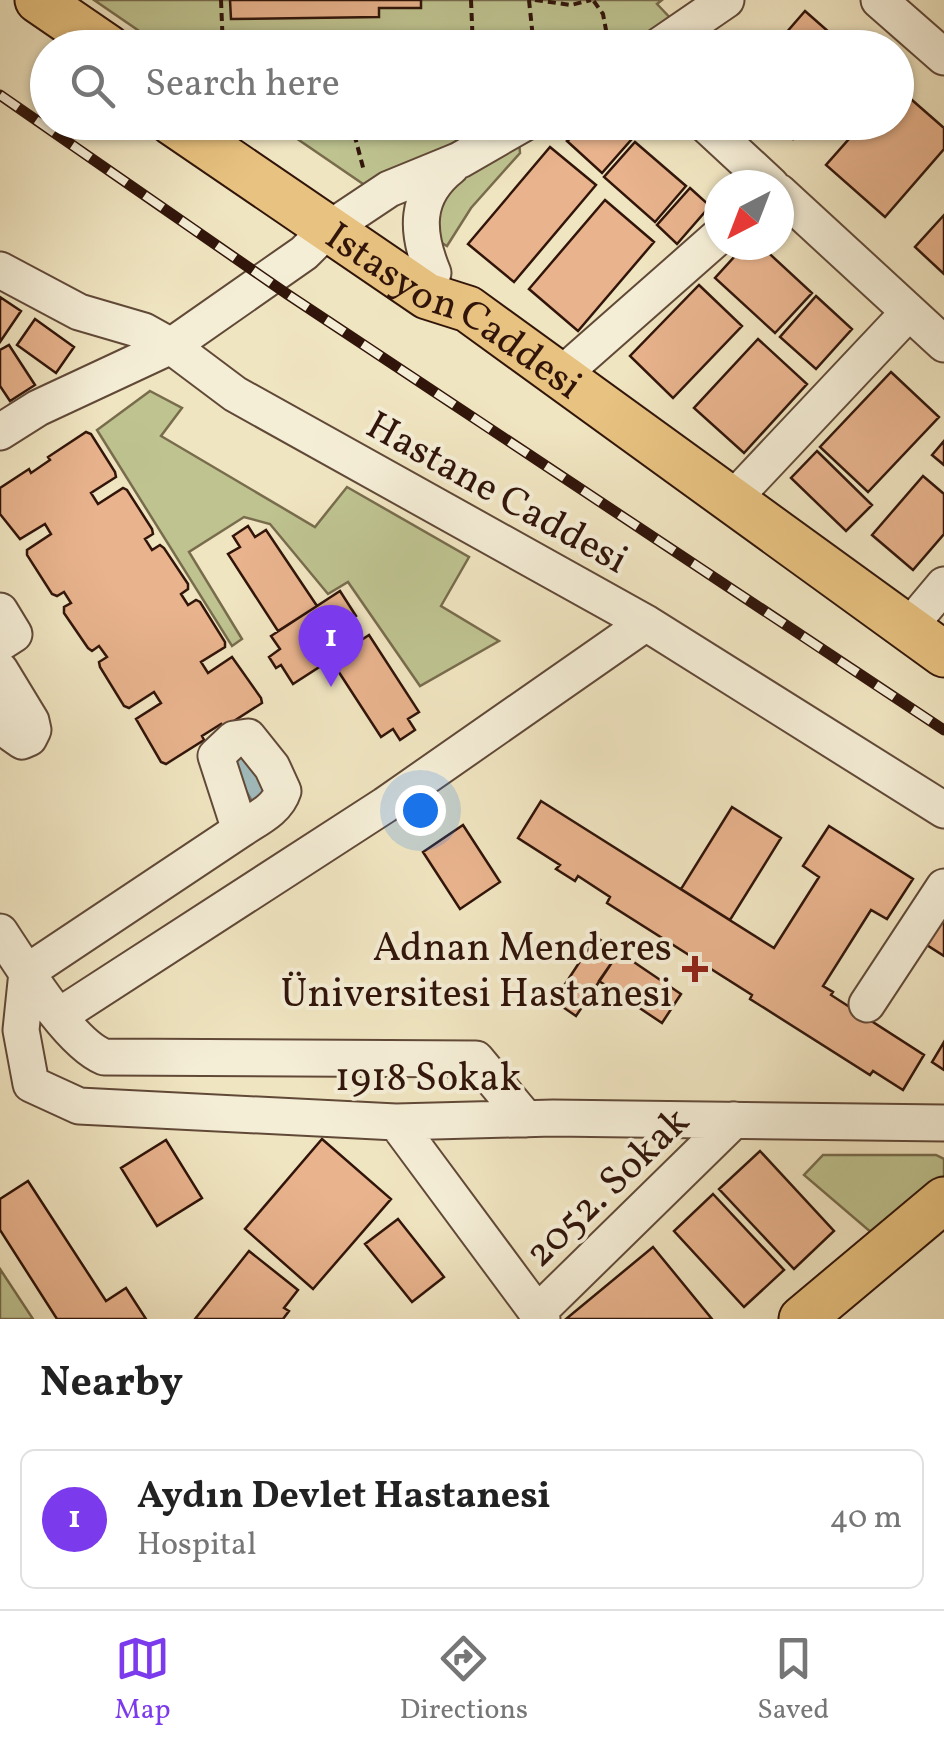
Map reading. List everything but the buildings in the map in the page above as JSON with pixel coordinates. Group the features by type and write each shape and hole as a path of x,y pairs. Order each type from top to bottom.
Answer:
{"main road":[{"path":"38,0 82,30"},
{"path":"0,2 40,30"},
{"name":"Istasyon Caddesi","path":"203,140 344,223 426,296 468,310 944,654"},
{"path":"241,140 344,223 433,273 468,310"},
{"path":"808,557 868,574 937,607"},
{"path":"808,557 844,609 869,636 944,688"},
{"path":"802,1319 944,1200"},
{"path":"843,1319 944,1234"}],"street":[{"path":"682,30 726,0"},
{"path":"879,0 913,30"},
{"path":"914,31 944,58"},
{"path":"0,432 38,408 74,373 213,316 344,223 496,140"},
{"path":"723,140 755,170"},
{"path":"433,273 420,230 423,204 446,170"},
{"path":"794,206 944,344"},
{"path":"559,376 704,249"},
{"name":"Hastane Caddesi","path":"0,270 235,394 646,623 944,810"},
{"path":"732,500 909,312"},
{"path":"213,316 206,338 208,352 216,374 235,394"},
{"path":"0,610 14,634 0,644"},
{"path":"59,1016 385,806 646,623"},
{"path":"0,670 31,721 33,730 29,738 22,741 12,734 0,713"},
{"path":"27,972 240,830"},
{"path":"867,1004 944,887"},
{"path":"0,932 59,1016 92,1052 104,1057 476,1059 526,1119"},
{"name":"1918 Sokak","path":"27,972 21,1030 30,1084 79,1106 396,1122 526,1119 944,1124"},
{"name":"2052. Sokak","path":"540,1316 734,1120"},
{"path":"396,1122 540,1316"}],"path":[{"path":"221,0 222,30"},
{"path":"471,0 472,30"},
{"path":"533,30 532,0 571,5 592,0 603,14 606,30"},
{"path":"344,223 351,140"}],"green space":[{"path":"94,0 662,0 657,4 675,23 662,30 138,30"},
{"path":"299,140 458,140 369,188"},
{"path":"519,141 520,153 471,208 447,246 427,234 430,197"},
{"path":"150,391 182,408 161,436 315,527 347,487 469,557 441,606 499,641 420,686 348,582 328,594 270,524 244,517 189,552 242,639 232,646 97,430"},
{"path":"823,1155 936,1155 944,1159 944,1182 873,1234 804,1175"},
{"path":"0,1269 33,1319 0,1319"}],"water":[{"path":"242,754 270,784 256,808 232,759"}],"railway":[{"path":"0,95 30,116"},
{"path":"65,140 287,294 944,730"}],"place":[{"name":"Aydın Devlet Hastanesi","path":"331,687"},
{"name":"Adnan Menderes Üniversitesi Hastanesi","path":"695,969"}]}
